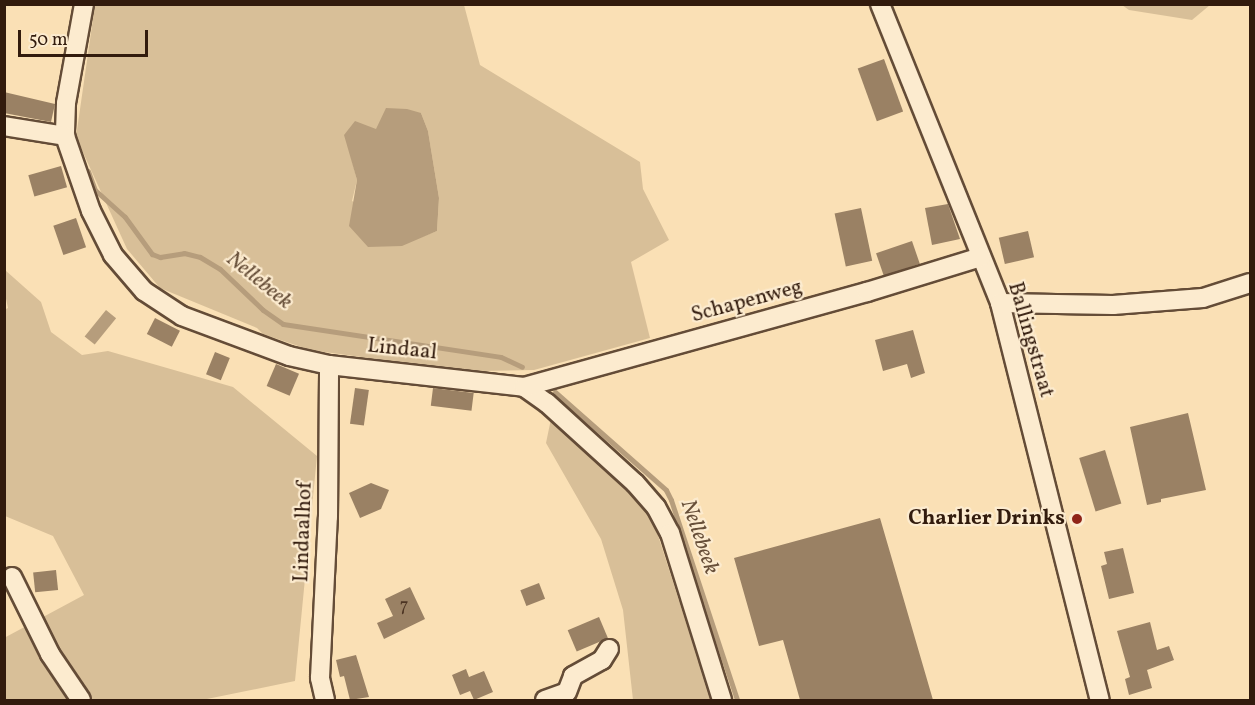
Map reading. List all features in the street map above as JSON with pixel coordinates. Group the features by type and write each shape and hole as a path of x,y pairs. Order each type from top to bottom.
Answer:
{"street":[{"path":"4,126 65,136 66,103 84,4"},
{"name":"Ballingstraat","path":"880,4 1000,303 1100,700"},
{"name":"Lindaal","path":"65,136 91,211 113,255 144,291 183,316 289,356 329,365 524,387 547,403 635,483 656,507 670,533 722,700"},
{"name":"Schapenweg","path":"524,387 867,292 981,257"},
{"path":"1000,303 1113,305 1203,298 1251,283"},
{"name":"Lindaalhof","path":"325,700 320,678 328,517 329,365"},
{"path":"12,577 50,654 81,700"},
{"path":"545,700 567,692 573,676 602,660 608,654 609,649"}],"shaded area":[{"path":"95,5 464,5 480,65 640,162 643,189 669,240 631,262 650,338 534,370 480,371 310,350 263,334 257,328 160,288 127,249 76,137","holes":["421,113 428,131 439,198 437,231 419,238 352,201 357,180 345,134 376,130"]},
{"path":"1122,5 1210,5 1192,20 1129,10"},
{"path":"386,108 407,109 421,113 428,131 439,198 437,231 402,246 368,247 349,226 357,180 344,135 355,121 376,129"},
{"path":"5,270 41,302 51,332 82,355 108,351 233,387 317,456 295,681 202,700 5,700 4,638 84,595 53,536 5,516 4,310 8,308 5,294"},
{"path":"106,310 116,318 95,345 85,336"},
{"path":"552,414 645,495 711,700 633,700 623,610 601,539 546,443"}],"building":[{"path":"884,59 903,112 877,121 858,69"},
{"path":"4,92 55,104 51,122 4,113"},
{"path":"61,166 67,187 34,197 28,175"},
{"path":"948,204 960,239 932,245 925,208"},
{"path":"861,208 872,261 846,266 835,214"},
{"path":"76,218 86,247 63,255 53,226"},
{"path":"1028,231 1034,257 1005,264 999,238"},
{"path":"912,241 920,264 884,276 876,253"},
{"path":"155,318 180,331 172,347 147,334"},
{"path":"913,330 925,373 911,378 907,364 883,371 875,340"},
{"path":"215,352 230,358 221,380 206,374"},
{"path":"276,364 299,374 290,396 267,386"},
{"path":"355,388 369,390 364,426 350,424"},
{"path":"433,388 474,393 472,411 431,406"},
{"path":"1188,413 1206,490 1161,499 1161,502 1147,505 1130,427"},
{"path":"1105,450 1121,504 1096,511 1079,458"},
{"path":"371,483 389,490 381,509 360,518 349,493"},
{"path":"880,518 933,700 800,700 783,640 759,646 734,558"},
{"path":"1123,548 1134,593 1109,599 1101,566 1107,564 1104,552"},
{"path":"56,570 58,590 35,592 33,572"},
{"path":"539,583 545,599 526,606 520,590"},
{"path":"410,587 425,619 384,639 377,623 393,616 385,599"},
{"path":"599,617 608,638 577,651 568,630"},
{"path":"1150,622 1157,650 1169,646 1174,660 1147,670 1152,688 1129,695 1125,679 1130,677 1117,631"},
{"path":"356,655 369,697 350,700 344,676 340,677 336,660"},
{"path":"466,669 469,677 484,671 493,692 474,700 470,691 460,695 452,675"}],"waterway":[{"name":"Nellebeek","path":"88,171 95,190 125,217 152,254 160,257 184,253 200,257 220,269 263,310 283,324 501,357 522,367"},
{"name":"Nellebeek","path":"555,392 666,490 737,700"}],"place":[{"name":"Charlier Drinks","path":"1077,519"}]}
